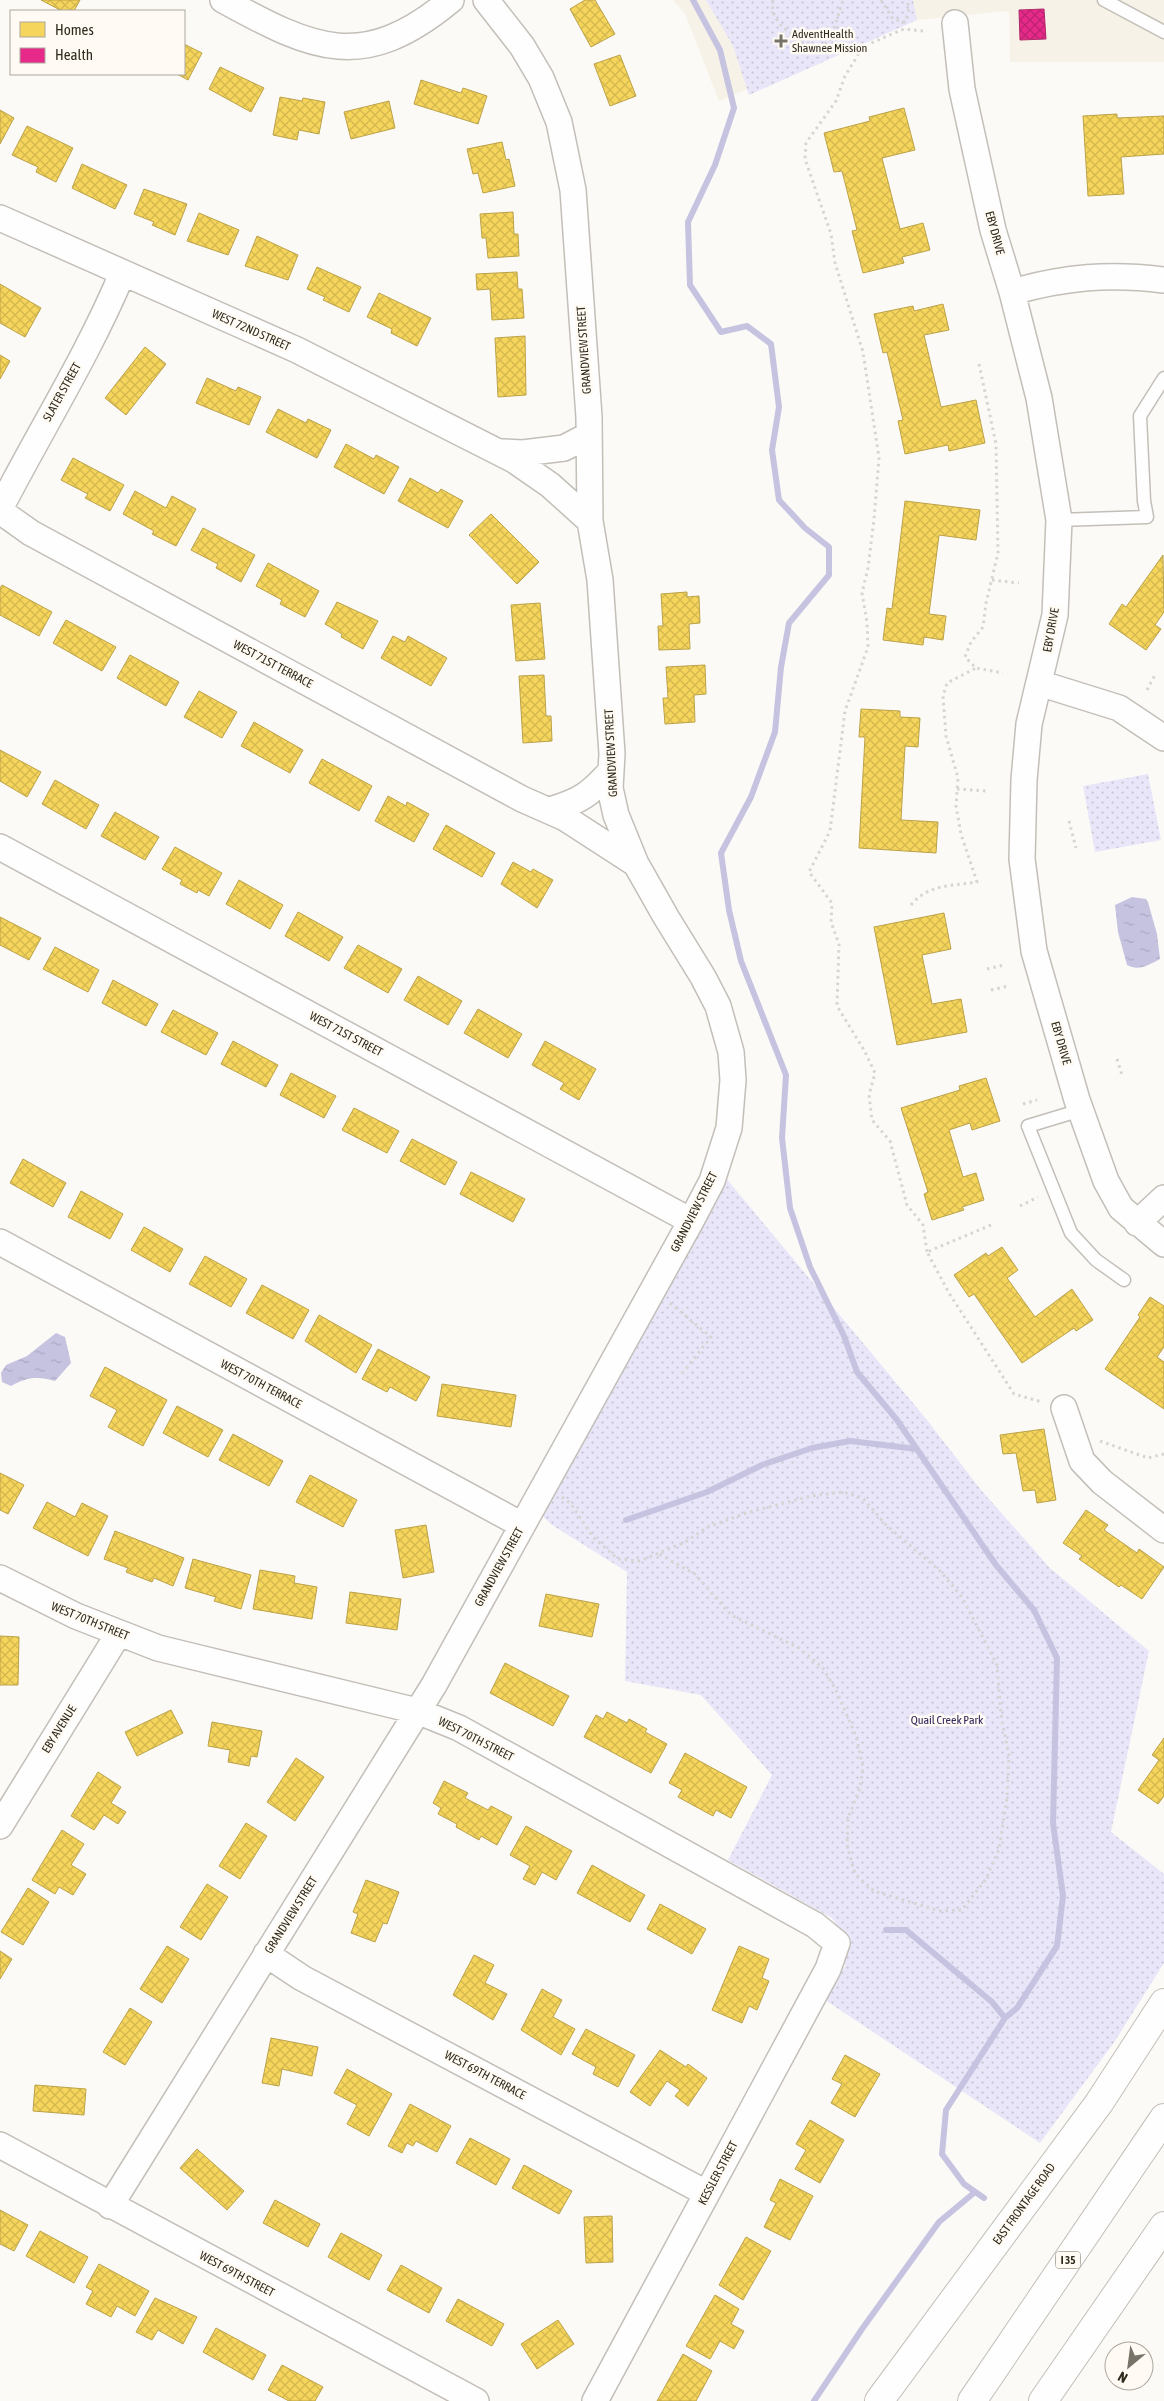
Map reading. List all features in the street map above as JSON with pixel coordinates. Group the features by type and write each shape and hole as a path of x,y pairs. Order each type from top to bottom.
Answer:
{"main road":[{"name":"EAST FRONTAGE ROAD","path":"879,2401 1099,2103 1164,2003"},
{"name":"I 35","path":"972,2401 1164,2118"},
{"path":"1043,2401 1164,2226"}],"street":[{"path":"223,0 272,27 310,42 334,46 364,46 387,41 424,22 451,0"},
{"name":"GRANDVIEW STREET","path":"110,2206 434,1685 691,1221 712,1181 729,1128 733,1080 731,1052 718,1006 704,977 666,917 636,864 616,815 610,788 612,754 600,580 590,521 589,435 573,190 559,122 541,78 522,46 486,0"},
{"name":"EBY DRIVE","path":"955,23 962,89 993,230 1012,292 1039,398 1059,520 1055,615 1029,724 1024,780 1022,859 1034,951 1080,1110 1106,1181 1121,1208 1164,1244"},
{"name":"WEST 72ND STREET","path":"0,218 122,274 297,350 498,452 529,468 590,521"},
{"name":"SLATER STREET","path":"0,510 37,437 105,314 122,274"},
{"path":"1012,292 1044,283 1105,275 1164,280"},
{"name":"WEST 72ND STREET","path":"498,452 523,453 564,448 589,435"},
{"name":"WEST 71ST TERRACE","path":"0,510 31,533 522,799 550,810 590,833 636,864"},
{"path":"1039,683 1119,708 1164,738"},
{"path":"550,810 571,804 591,793 611,770"},
{"name":"WEST 71ST STREET","path":"0,846 691,1221"},
{"path":"1137,1223 1164,1198"},
{"name":"WEST 70TH TERRACE","path":"0,1242 522,1525"},
{"path":"1068,1419 1082,1461 1115,1493 1164,1530"},
{"name":"WEST 70TH STREET","path":"0,1578 76,1616 158,1648 417,1711 459,1728 815,1925 837,1943"},
{"name":"EBY AVENUE","path":"0,1826 119,1632"},
{"name":"KESSLER STREET","path":"595,2401 828,1969 837,1943"},
{"name":"WEST 69TH TERRACE","path":"266,1954 310,1982 706,2194"},
{"name":"WEST 69TH STREET","path":"0,2146 476,2401"}],"lane":[{"path":"1104,0 1164,32"},
{"path":"1059,520 1147,517 1144,500 1140,416 1164,378"},
{"path":"1080,1110 1028,1126 1071,1233 1096,1260 1124,1280"}],"path":[{"path":"773,0 772,7 781,26 796,38 817,47 830,41 843,0"},
{"path":"881,0 893,19 904,22 909,10 907,0"},
{"path":"924,31 904,30 871,43 861,50 845,76 836,101 806,143 805,160 831,234 835,263 864,352 879,458 868,568 862,593 867,622 868,647 845,711 830,831 809,872 832,903 830,922 839,944 837,1006 864,1050 875,1073 869,1096 872,1120 890,1141 907,1206 923,1225 927,1252 949,1293 1014,1394 1148,1458 1164,1454"},
{"path":"979,364 996,444 998,553 983,627 971,642 965,657 976,668 1003,673"},
{"path":"992,580 1019,583"},
{"path":"911,905 920,894 936,888 977,882 961,834 956,806 958,778 946,736 944,696 947,684 976,668"},
{"path":"1147,690 1155,675"},
{"path":"957,788 986,791"},
{"path":"1069,821 1076,848"},
{"path":"987,969 1004,965"},
{"path":"991,990 1008,986"},
{"path":"1118,1060 1122,1075"},
{"path":"1023,1104 1037,1100"},
{"path":"1020,1206 1038,1197"},
{"path":"927,1252 991,1225"},
{"path":"667,1301 711,1337 681,1375"},
{"path":"560,1496 571,1504 593,1537 618,1559 640,1561 657,1553 685,1542 708,1527 746,1513 811,1496 843,1492 863,1498 885,1524 940,1571 962,1597 997,1666 1001,1716 1009,1756 1008,1798 998,1849 986,1879 962,1910 940,1910 874,1891 855,1874 847,1845 848,1818 860,1788 863,1767 856,1736 836,1690 823,1668 799,1648 730,1615 695,1574 657,1553"}],"shaded area":[{"name":"AdventHealth Shawnee Mission","path":"673,0 1164,0 1164,62 1010,62 1009,11 917,20 719,101 685,14"}],"green space":[{"path":"706,0 913,0 917,20 749,95 733,46"},
{"path":"1148,774 1161,840 1095,852 1083,786"},
{"name":"Quail Creek Park","path":"725,1177 927,1420 981,1490 1050,1568 1149,1651 1111,1832 1164,1874 1164,1963 1115,2041 1040,2143 825,2000 845,1966 844,1937 832,1918 728,1860 772,1775 701,1695 625,1681 627,1572 552,1525 541,1515"}],"water":[{"path":"1132,897 1146,899 1148,902 1157,934 1160,959 1136,968 1127,965 1118,932 1115,905"},
{"path":"56,1333 65,1337 71,1363 55,1381 32,1378 11,1386 2,1382 1,1373 6,1365 27,1356"}],"building: Homes":[{"path":"41,0 80,0 75,10 60,10"},
{"path":"585,0 595,0 615,34 591,47 570,9"},
{"path":"185,44 202,53 188,80 179,75 185,75"},
{"path":"620,55 636,96 610,106 594,64"},
{"path":"220,67 264,88 251,112 209,89"},
{"path":"421,80 461,93 463,88 487,96 478,124 414,104"},
{"path":"280,97 302,101 303,98 325,102 319,134 299,130 297,140 273,135"},
{"path":"389,101 395,128 351,139 344,112"},
{"path":"904,108 915,150 882,158 900,229 923,223 930,250 902,257 904,263 863,273 852,231 857,230 842,171 834,172 824,133 870,121 869,117"},
{"path":"0,110 14,118 0,144"},
{"path":"1117,114 1117,118 1164,116 1164,154 1121,157 1124,194 1088,196 1083,116"},
{"path":"27,126 73,148 56,182 36,172 38,167 12,155"},
{"path":"502,142 506,160 509,159 515,186 483,193 478,173 473,174 467,149"},
{"path":"82,164 127,185 115,209 72,188"},
{"path":"144,189 187,204 175,235 152,225 154,222 134,214"},
{"path":"513,212 514,234 518,234 519,256 488,258 486,238 482,238 480,214"},
{"path":"199,213 239,230 228,255 187,241"},
{"path":"257,236 298,255 288,280 245,266"},
{"path":"317,267 361,287 349,312 323,300 325,297 307,289"},
{"path":"517,272 518,289 522,289 524,318 492,320 490,289 477,290 476,274"},
{"path":"0,284 41,308 25,337 0,323"},
{"path":"379,293 431,318 417,346 391,333 392,329 367,317"},
{"path":"943,304 949,330 924,335 941,407 976,400 985,443 949,451 948,445 905,454 898,421 903,420 887,352 883,353 874,314 913,306 914,311"},
{"path":"525,336 526,395 498,397 495,338"},
{"path":"145,347 166,364 126,415 105,398"},
{"path":"0,355 10,361 0,379"},
{"path":"207,378 236,391 238,387 261,397 249,425 196,403"},
{"path":"278,409 306,423 308,419 331,430 317,458 266,432"},
{"path":"346,444 374,459 376,455 399,467 384,494 334,467"},
{"path":"73,458 124,485 110,511 85,498 88,494 61,480"},
{"path":"410,478 438,493 441,489 463,501 448,528 398,501"},
{"path":"135,491 166,508 172,496 196,509 176,546 152,534 154,531 123,514"},
{"path":"905,501 980,510 976,540 939,535 929,614 946,616 943,640 924,637 923,645 883,640 887,608 892,609"},
{"path":"491,514 539,562 517,584 469,535"},
{"path":"203,528 255,555 241,582 216,568 218,564 191,550"},
{"path":"1163,555 1164,612 1155,625 1161,629 1146,650 1109,624 1122,604 1126,607"},
{"path":"268,563 319,591 305,617 280,604 282,600 256,586"},
{"path":"2,585 52,612 39,636 0,615 0,588"},
{"path":"687,592 687,597 699,596 700,623 689,624 690,649 659,650 658,626 663,626 661,594"},
{"path":"337,602 378,621 363,649 341,637 342,634 325,624"},
{"path":"540,603 545,659 516,661 511,605"},
{"path":"66,620 116,647 102,671 53,643"},
{"path":"393,636 405,642 408,636 447,658 431,686 381,658"},
{"path":"130,655 179,682 166,706 117,678"},
{"path":"705,665 706,694 694,695 695,722 665,724 663,698 668,698 666,667"},
{"path":"544,675 546,716 551,716 552,741 523,743 519,676"},
{"path":"199,691 237,712 222,738 184,717"},
{"path":"861,709 900,711 900,717 920,718 918,747 905,746 901,820 938,822 936,853 859,848 865,737 859,737"},
{"path":"254,722 303,750 290,773 241,746"},
{"path":"0,750 41,772 27,797 0,781"},
{"path":"322,759 372,786 359,811 309,783"},
{"path":"55,780 99,805 86,829 42,804"},
{"path":"388,796 406,806 407,802 429,814 414,842 375,821"},
{"path":"115,812 159,837 145,860 101,836"},
{"path":"446,825 495,853 482,877 433,849"},
{"path":"175,847 222,873 209,896 198,890 197,893 180,884 182,880 162,869"},
{"path":"513,862 531,872 533,869 553,880 537,908 501,884"},
{"path":"239,880 283,905 270,929 226,904"},
{"path":"298,912 343,937 329,961 285,936"},
{"path":"944,913 951,949 922,955 932,1004 961,999 967,1032 897,1045 874,927"},
{"path":"0,917 41,938 29,960 0,945"},
{"path":"358,945 402,969 388,993 344,968"},
{"path":"55,947 99,970 88,992 43,969"},
{"path":"418,976 462,1001 448,1025 404,1000"},
{"path":"113,980 158,1004 146,1026 102,1003"},
{"path":"478,1009 522,1034 508,1058 464,1033"},
{"path":"173,1010 218,1033 206,1055 161,1032"},
{"path":"233,1041 278,1065 266,1087 221,1064"},
{"path":"545,1041 596,1069 579,1100 560,1089 564,1083 532,1065"},
{"path":"291,1073 336,1096 324,1118 280,1095"},
{"path":"986,1078 1000,1121 972,1130 970,1123 949,1130 963,1177 976,1173 984,1200 962,1207 964,1210 932,1220 924,1194 928,1192 901,1108 960,1090 959,1086"},
{"path":"354,1108 399,1131 387,1153 342,1130"},
{"path":"412,1139 457,1162 445,1185 400,1161"},
{"path":"23,1159 66,1183 53,1207 10,1183"},
{"path":"471,1172 525,1199 513,1222 460,1194"},
{"path":"81,1191 123,1214 110,1239 68,1217"},
{"path":"144,1227 183,1249 170,1272 131,1250"},
{"path":"1002,1247 1018,1270 1007,1278 1035,1317 1072,1289 1093,1320 1076,1331 1074,1328 1022,1363 974,1294 969,1297 954,1275 986,1253 988,1256"},
{"path":"205,1256 247,1279 231,1307 189,1284"},
{"path":"262,1285 309,1310 293,1339 246,1313"},
{"path":"1150,1297 1164,1306 1164,1347 1157,1357 1164,1362 1164,1409 1105,1369 1140,1317 1138,1315"},
{"path":"319,1315 372,1345 356,1373 305,1341"},
{"path":"378,1349 430,1377 416,1401 390,1387 387,1392 362,1379"},
{"path":"105,1367 167,1400 143,1446 108,1427 117,1410 90,1396"},
{"path":"442,1384 516,1395 511,1427 437,1416"},
{"path":"177,1406 223,1430 208,1457 163,1433"},
{"path":"1044,1429 1056,1500 1037,1503 1035,1490 1023,1491 1016,1453 1003,1454 1000,1435"},
{"path":"233,1434 283,1461 269,1486 219,1460"},
{"path":"0,1473 24,1485 8,1514 0,1510"},
{"path":"310,1475 357,1500 343,1527 296,1502"},
{"path":"47,1502 75,1517 82,1503 108,1516 88,1556 33,1528"},
{"path":"1086,1510 1108,1525 1104,1530 1137,1553 1139,1549 1164,1567 1142,1599 1121,1585 1119,1587 1079,1559 1082,1556 1063,1543"},
{"path":"426,1525 434,1572 403,1578 395,1530"},
{"path":"115,1531 184,1558 173,1586 154,1578 152,1582 126,1572 128,1568 104,1559"},
{"path":"193,1559 251,1575 241,1609 214,1601 216,1597 185,1588"},
{"path":"260,1570 295,1576 294,1583 317,1587 312,1619 253,1609"},
{"path":"350,1592 401,1599 397,1630 346,1623"},
{"path":"546,1594 599,1604 592,1637 539,1626"},
{"path":"0,1636 19,1637 18,1685 0,1685"},
{"path":"505,1663 569,1696 553,1726 490,1693"},
{"path":"171,1710 183,1733 137,1756 125,1732"},
{"path":"607,1712 627,1723 629,1719 647,1729 645,1732 667,1744 651,1773 584,1737 596,1715 603,1719"},
{"path":"212,1722 262,1731 257,1757 251,1756 249,1766 228,1762 230,1750 208,1746"},
{"path":"1164,1738 1164,1796 1158,1804 1138,1790 1159,1760 1152,1755"},
{"path":"685,1753 747,1787 731,1818 716,1810 713,1816 678,1797 682,1790 669,1783"},
{"path":"296,1758 324,1777 295,1821 267,1802"},
{"path":"98,1772 121,1787 111,1803 126,1812 118,1824 104,1815 94,1830 71,1816"},
{"path":"444,1781 468,1793 465,1798 488,1810 491,1806 512,1817 497,1845 481,1836 479,1840 456,1827 457,1824 438,1814 441,1808 433,1803"},
{"path":"246,1823 267,1836 240,1879 219,1866"},
{"path":"526,1826 572,1851 556,1880 542,1872 535,1885 523,1879 530,1866 510,1855"},
{"path":"62,1830 84,1844 71,1865 86,1874 73,1895 59,1887 55,1894 32,1880"},
{"path":"592,1865 645,1895 630,1922 577,1893"},
{"path":"366,1880 399,1892 387,1924 383,1923 375,1942 351,1933 358,1914 353,1912"},
{"path":"207,1884 228,1897 201,1940 180,1927"},
{"path":"28,1888 49,1902 23,1945 1,1932"},
{"path":"660,1904 706,1929 692,1954 647,1929"},
{"path":"167,1946 189,1959 162,2003 140,1989"},
{"path":"739,1946 769,1959 762,1978 769,1981 757,2010 749,2006 742,2023 712,2010"},
{"path":"0,1951 12,1959 0,1979"},
{"path":"474,1955 494,1965 485,1983 507,1994 493,2020 453,1995"},
{"path":"542,1989 562,2000 553,2017 575,2029 561,2055 521,2030"},
{"path":"130,2008 152,2022 125,2065 103,2052"},
{"path":"586,2029 635,2055 618,2087 593,2074 596,2067 572,2054"},
{"path":"271,2038 318,2047 312,2076 282,2069 279,2086 262,2083"},
{"path":"660,2050 686,2067 688,2064 707,2078 688,2106 675,2096 680,2090 667,2081 650,2106 630,2092"},
{"path":"845,2055 880,2074 855,2117 831,2103 842,2084 832,2079"},
{"path":"347,2069 392,2094 369,2136 347,2124 357,2105 334,2093"},
{"path":"35,2085 86,2089 84,2115 33,2111"},
{"path":"410,2104 451,2126 437,2152 416,2141 413,2146 407,2143 402,2153 388,2146"},
{"path":"810,2120 844,2140 820,2183 795,2169 806,2150 796,2144"},
{"path":"470,2138 510,2159 496,2185 456,2163"},
{"path":"197,2149 244,2191 227,2210 180,2168"},
{"path":"524,2165 572,2191 559,2214 512,2188"},
{"path":"780,2179 813,2196 790,2240 764,2227 776,2203 770,2200"},
{"path":"275,2200 320,2224 308,2247 263,2223"},
{"path":"0,2210 28,2225 14,2251 0,2244"},
{"path":"612,2216 613,2262 586,2263 584,2217"},
{"path":"40,2231 88,2257 74,2283 26,2256"},
{"path":"341,2233 382,2255 369,2280 328,2257"},
{"path":"746,2237 771,2251 743,2300 719,2285"},
{"path":"99,2264 149,2291 135,2316 117,2306 111,2317 86,2304 93,2291 86,2287"},
{"path":"401,2265 442,2288 429,2313 387,2290"},
{"path":"715,2295 739,2309 731,2324 744,2331 734,2349 720,2341 710,2359 686,2346"},
{"path":"155,2298 197,2317 183,2344 158,2330 152,2340 136,2332"},
{"path":"458,2299 504,2324 492,2346 446,2321"},
{"path":"558,2320 574,2344 537,2369 521,2344"},
{"path":"216,2328 266,2355 253,2380 203,2352"},
{"path":"683,2354 712,2371 696,2401 657,2401"},
{"path":"282,2365 323,2387 315,2401 289,2401 268,2390"}],"building: Health":[{"path":"1044,9 1046,39 1020,40 1019,10"}],"waterway":[{"path":"693,0 720,50 734,108 715,165 688,222 690,285 721,332 747,326 771,344 779,407 772,450 779,500 805,528 829,547 829,575 789,623 781,667 775,732 751,797 721,853 729,910 741,961 786,1075 782,1138 790,1208 810,1267 844,1336 857,1372 897,1420 996,1565 1034,1610 1057,1658 1053,1823 1063,1896 1057,1946 1017,2008 1005,2018 946,2110 942,2154 964,2184 984,2198"},
{"path":"626,1520 707,1492 762,1465 812,1448 850,1441 917,1449"},
{"path":"886,1930 906,1930 992,2002 1005,2018"},
{"path":"814,2401 862,2329 939,2222 975,2192"}],"place":[{"name":"AdventHealth Shawnee Mission","path":"781,41"}]}
